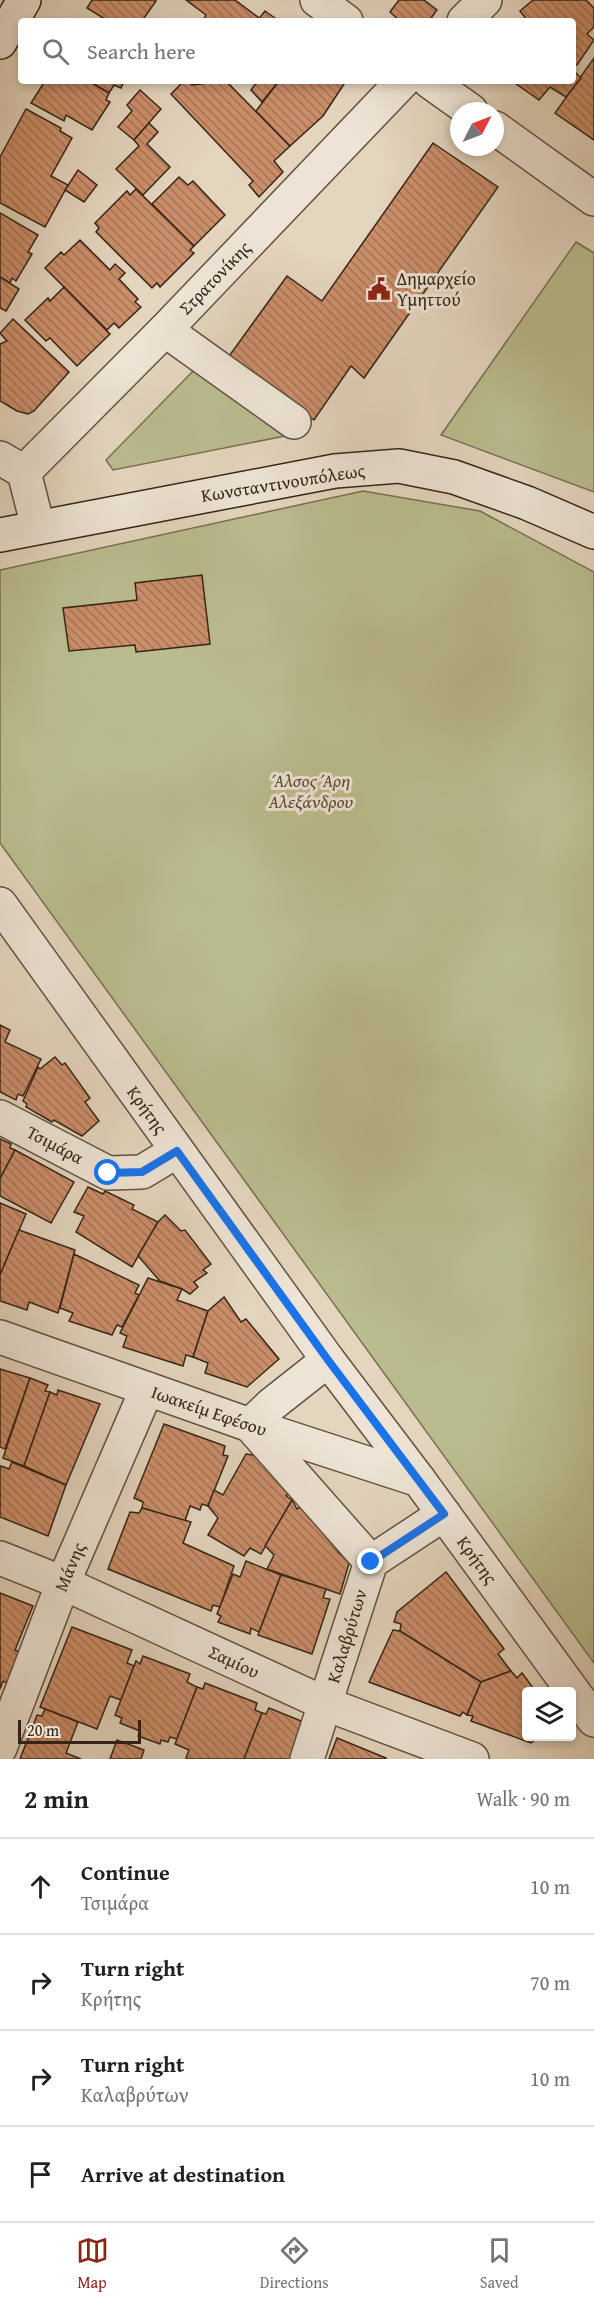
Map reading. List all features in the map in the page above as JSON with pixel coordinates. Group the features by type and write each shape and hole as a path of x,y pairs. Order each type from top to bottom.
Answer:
{"street":[{"path":"0,42 24,0"},
{"path":"317,0 342,18"},
{"path":"467,18 485,0"},
{"name":"Στρατονίκης","path":"12,465 165,330 400,84"},
{"path":"433,84 458,102"},
{"path":"504,134 594,199"},
{"path":"165,330 294,422"},
{"path":"12,465 38,527"},
{"name":"Κωνσταντινουπόλεως","path":"0,535 334,471 399,466 454,477 527,503 594,532"},
{"name":"Κρήτης","path":"0,904 328,1360 419,1480 594,1720"},
{"name":"Τσιμάρα","path":"0,1116 108,1173 142,1172 177,1151"},
{"name":"Ιωακείμ Εφέσου","path":"0,1337 250,1425 419,1480"},
{"path":"328,1360 271,1405 250,1425 371,1562 444,1514"},
{"name":"Μάνης","path":"0,1748 63,1583 147,1389"},
{"name":"Σαμίου","path":"0,1558 63,1583 326,1704 472,1759"},
{"name":"Καλαβρύτων","path":"307,1759 371,1562"}],"green space":[{"path":"576,242 594,253 594,492 441,435"},
{"path":"197,367 290,435 113,470 106,460"},
{"name":"Άλσος Άρη Αλεξάνδρου","path":"363,491 480,511 594,572 594,1663 0,843 0,570"}],"building":[{"path":"92,0 156,0 144,18 103,18 87,8"},
{"path":"186,0 235,0 259,18 204,18 206,15"},
{"path":"399,0 424,0 437,10 431,18 397,18 390,12"},
{"path":"533,0 586,0 594,8 594,27 587,34 594,40 577,65 576,18 526,18 520,11"},
{"path":"265,11 275,18 259,18"},
{"path":"594,58 594,140 555,113"},
{"path":"576,73 581,78 566,97 550,87 539,100 516,84 576,84"},
{"path":"43,84 94,84 109,93 106,100 110,102 92,130 66,115 64,121 31,103"},
{"path":"94,84 123,84 121,88 114,85 109,93"},
{"path":"181,84 229,84 290,146 274,161 283,172 259,197 249,185 253,181 171,94"},
{"path":"256,84 277,84 262,102 251,90"},
{"path":"277,84 344,84 323,116 290,146 256,111"},
{"path":"140,90 161,109 134,140 118,127 132,111 127,105"},
{"path":"26,109 61,128 60,131 72,138 51,176 68,185 45,227 0,203 0,157"},
{"path":"149,123 158,132 147,144 170,167 143,195 116,169 139,146 134,140"},
{"name":"Δημαρχείο Υμηττού","path":"433,143 498,187 364,378 351,366 314,420 227,359 287,276 322,301"},
{"path":"78,170 97,185 84,202 65,190"},
{"path":"179,177 188,185 193,181 225,215 194,246 152,204"},
{"path":"136,189 194,246 190,250 194,253 160,287 157,283 152,288 96,232 99,228 95,223 127,191 130,195"},
{"path":"0,213 38,235 28,252 32,254 16,281 12,278 10,283 0,277"},
{"path":"80,240 110,270 115,264 125,273 119,279 138,299 135,302 141,307 119,328 114,323 107,330 45,268 61,252 64,255"},
{"path":"0,277 19,289 6,311 0,308"},
{"path":"64,287 110,334 77,366 50,338 46,341 25,320 48,298 50,301"},
{"path":"13,319 69,372 34,411 28,414 17,411 0,401 0,344 7,341 0,333"},
{"path":"202,575 210,644 136,652 135,645 69,651 63,608 137,600 135,583"},
{"path":"0,1025 10,1030 5,1042 41,1059 23,1096 18,1094 16,1100 0,1092"},
{"path":"55,1057 62,1065 65,1063 90,1098 85,1102 99,1121 82,1136 26,1107 27,1104 23,1101 38,1067 40,1069"},
{"path":"0,1139 11,1144 10,1148 15,1150 0,1179"},
{"path":"15,1150 74,1182 51,1223 0,1196 0,1179"},
{"path":"88,1187 103,1194 105,1191 134,1205 132,1209 158,1222 132,1267 76,1232 84,1216 74,1212"},
{"path":"0,1203 26,1214 0,1275"},
{"path":"165,1215 181,1231 185,1230 211,1264 203,1270 207,1273 194,1282 198,1287 190,1294 160,1281 138,1256 158,1222"},
{"path":"19,1230 75,1250 58,1313 29,1302 27,1310 0,1301 0,1275"},
{"path":"74,1254 139,1285 135,1293 139,1295 122,1327 117,1325 112,1335 69,1321 73,1313 60,1308"},
{"path":"148,1278 182,1289 177,1300 208,1311 193,1357 186,1355 183,1366 123,1347 127,1336 120,1333"},
{"path":"224,1297 241,1322 246,1319 279,1359 247,1387 205,1373 208,1363 193,1357 208,1311"},
{"path":"0,1369 30,1378 5,1449 0,1447"},
{"path":"30,1378 48,1385 45,1391 50,1392 24,1466 3,1458"},
{"path":"58,1390 100,1404 66,1485 24,1466 50,1392 57,1395"},
{"path":"164,1424 225,1446 223,1455 228,1456 208,1506 202,1504 200,1510 190,1506 185,1521 142,1508 143,1502 134,1498"},
{"path":"246,1454 265,1457 290,1492 286,1496 292,1500 261,1554 250,1548 244,1556 208,1535 218,1518 208,1506 214,1490 223,1495"},
{"path":"12,1462 66,1485 48,1536 0,1517 0,1468 1,1466 9,1469"},
{"path":"292,1500 297,1509 302,1506 340,1554 350,1560 340,1594 267,1569 274,1555 265,1546"},
{"path":"142,1508 191,1522 183,1543 234,1566 220,1607 213,1605 211,1611 108,1569 130,1512 139,1513"},
{"path":"246,1561 281,1575 259,1632 251,1628 250,1634 218,1622 221,1616 217,1614 233,1574 240,1577"},
{"path":"446,1572 504,1649 498,1654 511,1671 481,1682 400,1631 401,1624 394,1622 397,1612"},
{"path":"281,1575 326,1589 323,1598 330,1599 312,1654 258,1635"},
{"path":"0,1593 33,1606 15,1650 20,1652 7,1683 3,1681 0,1689"},
{"path":"72,1627 132,1650 127,1663 134,1666 121,1700 110,1696 97,1729 40,1707"},
{"path":"393,1630 400,1631 481,1682 467,1715 463,1712 460,1716 369,1682"},
{"path":"143,1656 190,1674 187,1682 197,1687 177,1739 170,1737 168,1742 161,1740 160,1744 138,1736 140,1731 120,1723 122,1718 115,1715 136,1661 140,1664"},
{"path":"511,1671 517,1678 522,1673 532,1687 522,1687 522,1740 471,1721 473,1716 467,1715 481,1682"},
{"path":"205,1683 257,1703 255,1710 262,1713 244,1759 188,1759 186,1758 189,1750 175,1744 197,1687 203,1689"},
{"path":"269,1708 306,1723 291,1759 244,1759 262,1713 266,1714"},
{"path":"45,1709 78,1722 66,1753 81,1759 20,1759 37,1715 42,1716"},
{"path":"337,1738 386,1758 386,1759 329,1759"},
{"path":"117,1740 144,1750 141,1759 110,1759"}],"place":[{"name":"Δημαρχείο Υμηττού","path":"379,289"}],"route":[{"path":"108,1173 142,1172 177,1151 328,1360 444,1514 371,1562"}]}
